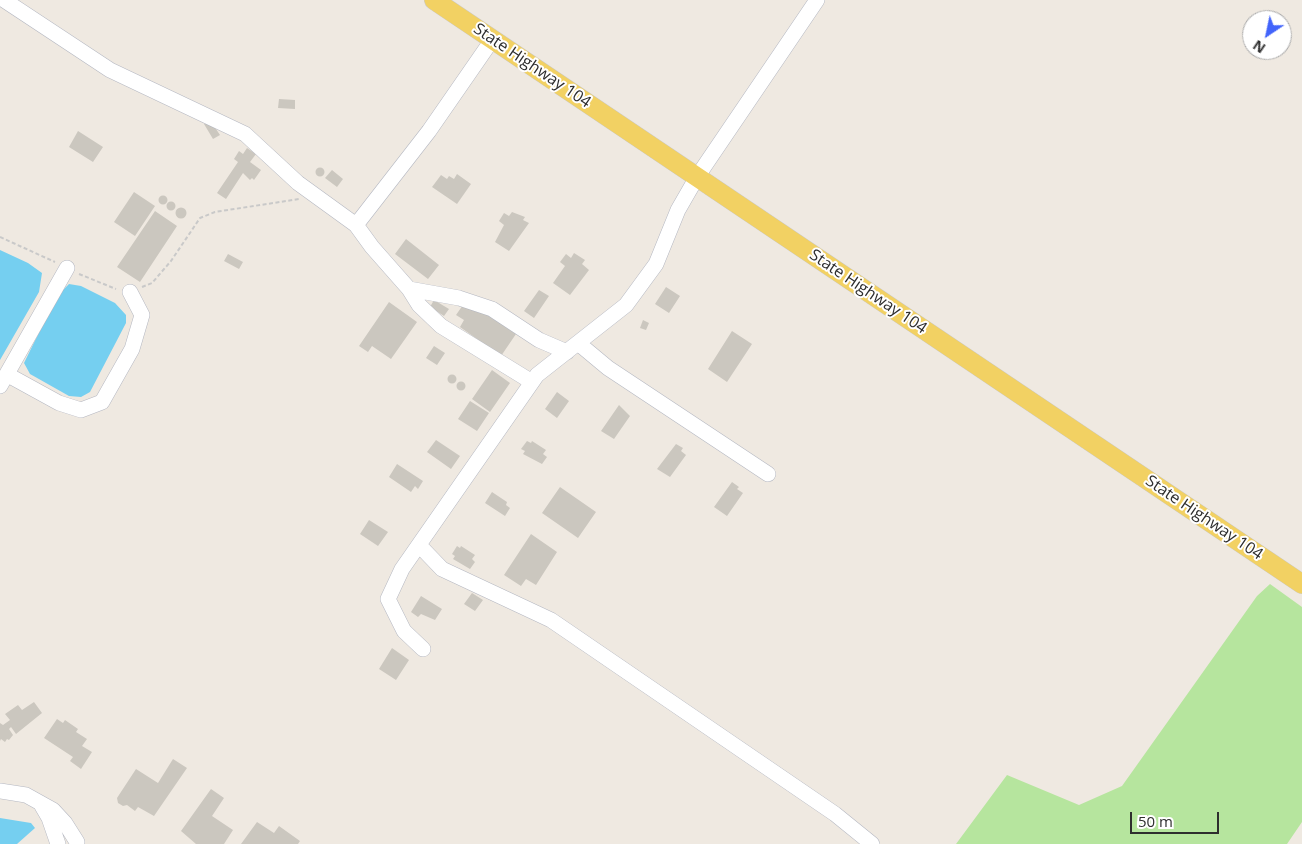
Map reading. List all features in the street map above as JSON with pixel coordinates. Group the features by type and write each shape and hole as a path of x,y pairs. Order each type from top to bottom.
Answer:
{"main road":[{"name":"State Highway 104","path":"434,0 1302,584"}],"street":[{"path":"4,0 110,70 246,134 298,183 356,225 372,247 409,289 419,305 441,326 532,382"},
{"path":"423,649 404,631 388,600 402,569 537,375 626,305 656,264 678,210 697,177 818,0"},
{"path":"356,225 429,131 492,40"},
{"path":"67,268 4,380 59,403 80,410 102,402 132,349 142,315 130,292"},
{"path":"409,289 459,298 492,309 539,340 572,347 608,368 768,474"},
{"path":"419,545 442,569 551,620 836,814 872,844"},
{"path":"0,791 26,795 52,810 65,823 76,843"},
{"path":"40,803 49,818 58,844"}],"path":[{"path":"0,237 109,287 130,292 152,283 171,261 200,218 215,212 319,197"}],"green space":[{"path":"1270,584 1302,607 1302,822 1287,844 956,844 1007,775 1079,805 1122,786 1257,596"}],"water":[{"path":"0,250 28,263 42,273 39,292 0,360"},
{"path":"69,284 81,286 115,303 126,315 126,323 90,392 81,397 69,396 30,374 24,363 57,296"},
{"path":"0,818 31,823 35,828 17,844 0,844"}],"building":[{"path":"279,99 295,100 295,109 278,108"},
{"path":"210,120 220,135 213,139 204,124"},
{"path":"78,131 103,147 93,162 69,147"},
{"path":"247,148 256,154 250,162 261,170 254,180 252,178 250,180 243,173 226,199 217,193 238,162 234,159 239,151 243,154"},
{"path":"320,167 325,172 320,177 315,172"},
{"path":"332,170 343,179 337,187 325,178"},
{"path":"457,174 471,184 457,204 432,187 441,175 447,179 449,176 454,179"},
{"path":"134,192 155,206 135,236 114,222"},
{"path":"163,195 168,200 163,205 158,200"},
{"path":"171,201 176,206 171,211 166,206"},
{"path":"181,207 187,213 181,219 175,213"},
{"path":"155,211 177,226 140,282 117,267"},
{"path":"512,212 525,217 523,220 529,223 509,251 495,242 504,225 499,221 504,213 509,216"},
{"path":"406,239 439,265 428,279 395,254"},
{"path":"574,253 585,260 582,264 589,270 570,295 553,283 565,266 560,262 566,254 571,258"},
{"path":"228,254 243,262 239,269 224,261"},
{"path":"666,287 680,296 669,313 655,304"},
{"path":"539,290 549,296 534,318 524,311"},
{"path":"434,300 449,309 444,316 430,307"},
{"path":"389,302 417,322 391,359 372,346 368,352 359,346"},
{"path":"465,302 475,306 516,334 501,356 460,327 464,320 456,315"},
{"path":"643,320 649,323 646,330 640,328"},
{"path":"732,331 752,344 727,382 708,369"},
{"path":"434,346 445,353 437,365 426,358"},
{"path":"492,370 510,383 490,412 472,399"},
{"path":"452,374 457,379 452,384 447,379"},
{"path":"461,381 466,386 461,391 456,386"},
{"path":"557,392 569,401 557,418 545,409"},
{"path":"470,401 489,413 477,431 458,419"},
{"path":"619,405 630,416 614,439 601,431"},
{"path":"436,440 460,456 451,469 427,452"},
{"path":"527,441 531,443 532,441 546,450 543,454 547,457 542,464 523,454 525,451 521,449"},
{"path":"676,444 683,448 681,451 686,455 670,477 657,469"},
{"path":"397,464 423,481 418,489 415,486 411,492 389,477"},
{"path":"732,482 743,493 727,516 714,507"},
{"path":"560,487 596,512 578,538 542,513"},
{"path":"492,492 507,502 506,505 510,508 505,516 485,503"},
{"path":"369,520 388,532 378,546 360,534"},
{"path":"531,534 557,552 536,585 526,579 521,586 504,575"},
{"path":"457,546 460,548 461,546 475,555 472,559 475,562 470,569 453,559 455,556 452,554"},
{"path":"472,593 483,600 475,611 464,604"},
{"path":"421,596 442,609 435,620 421,614 418,617 411,612"},
{"path":"392,648 409,660 396,680 379,669"},
{"path":"34,702 42,713 16,734 11,727 9,729 13,735 5,742 1,739 0,741 0,723 3,725 10,720 5,714 18,705 22,710"},
{"path":"57,719 63,723 65,720 78,729 76,732 87,739 82,746 92,752 81,769 70,761 73,757 44,738"},
{"path":"173,759 187,768 154,816 138,807 135,811 127,805 123,806 118,803 117,798 136,769 158,783"},
{"path":"211,789 224,798 212,816 233,830 224,844 196,844 181,831"},
{"path":"257,822 274,833 279,826 300,841 298,844 241,844"}]}
